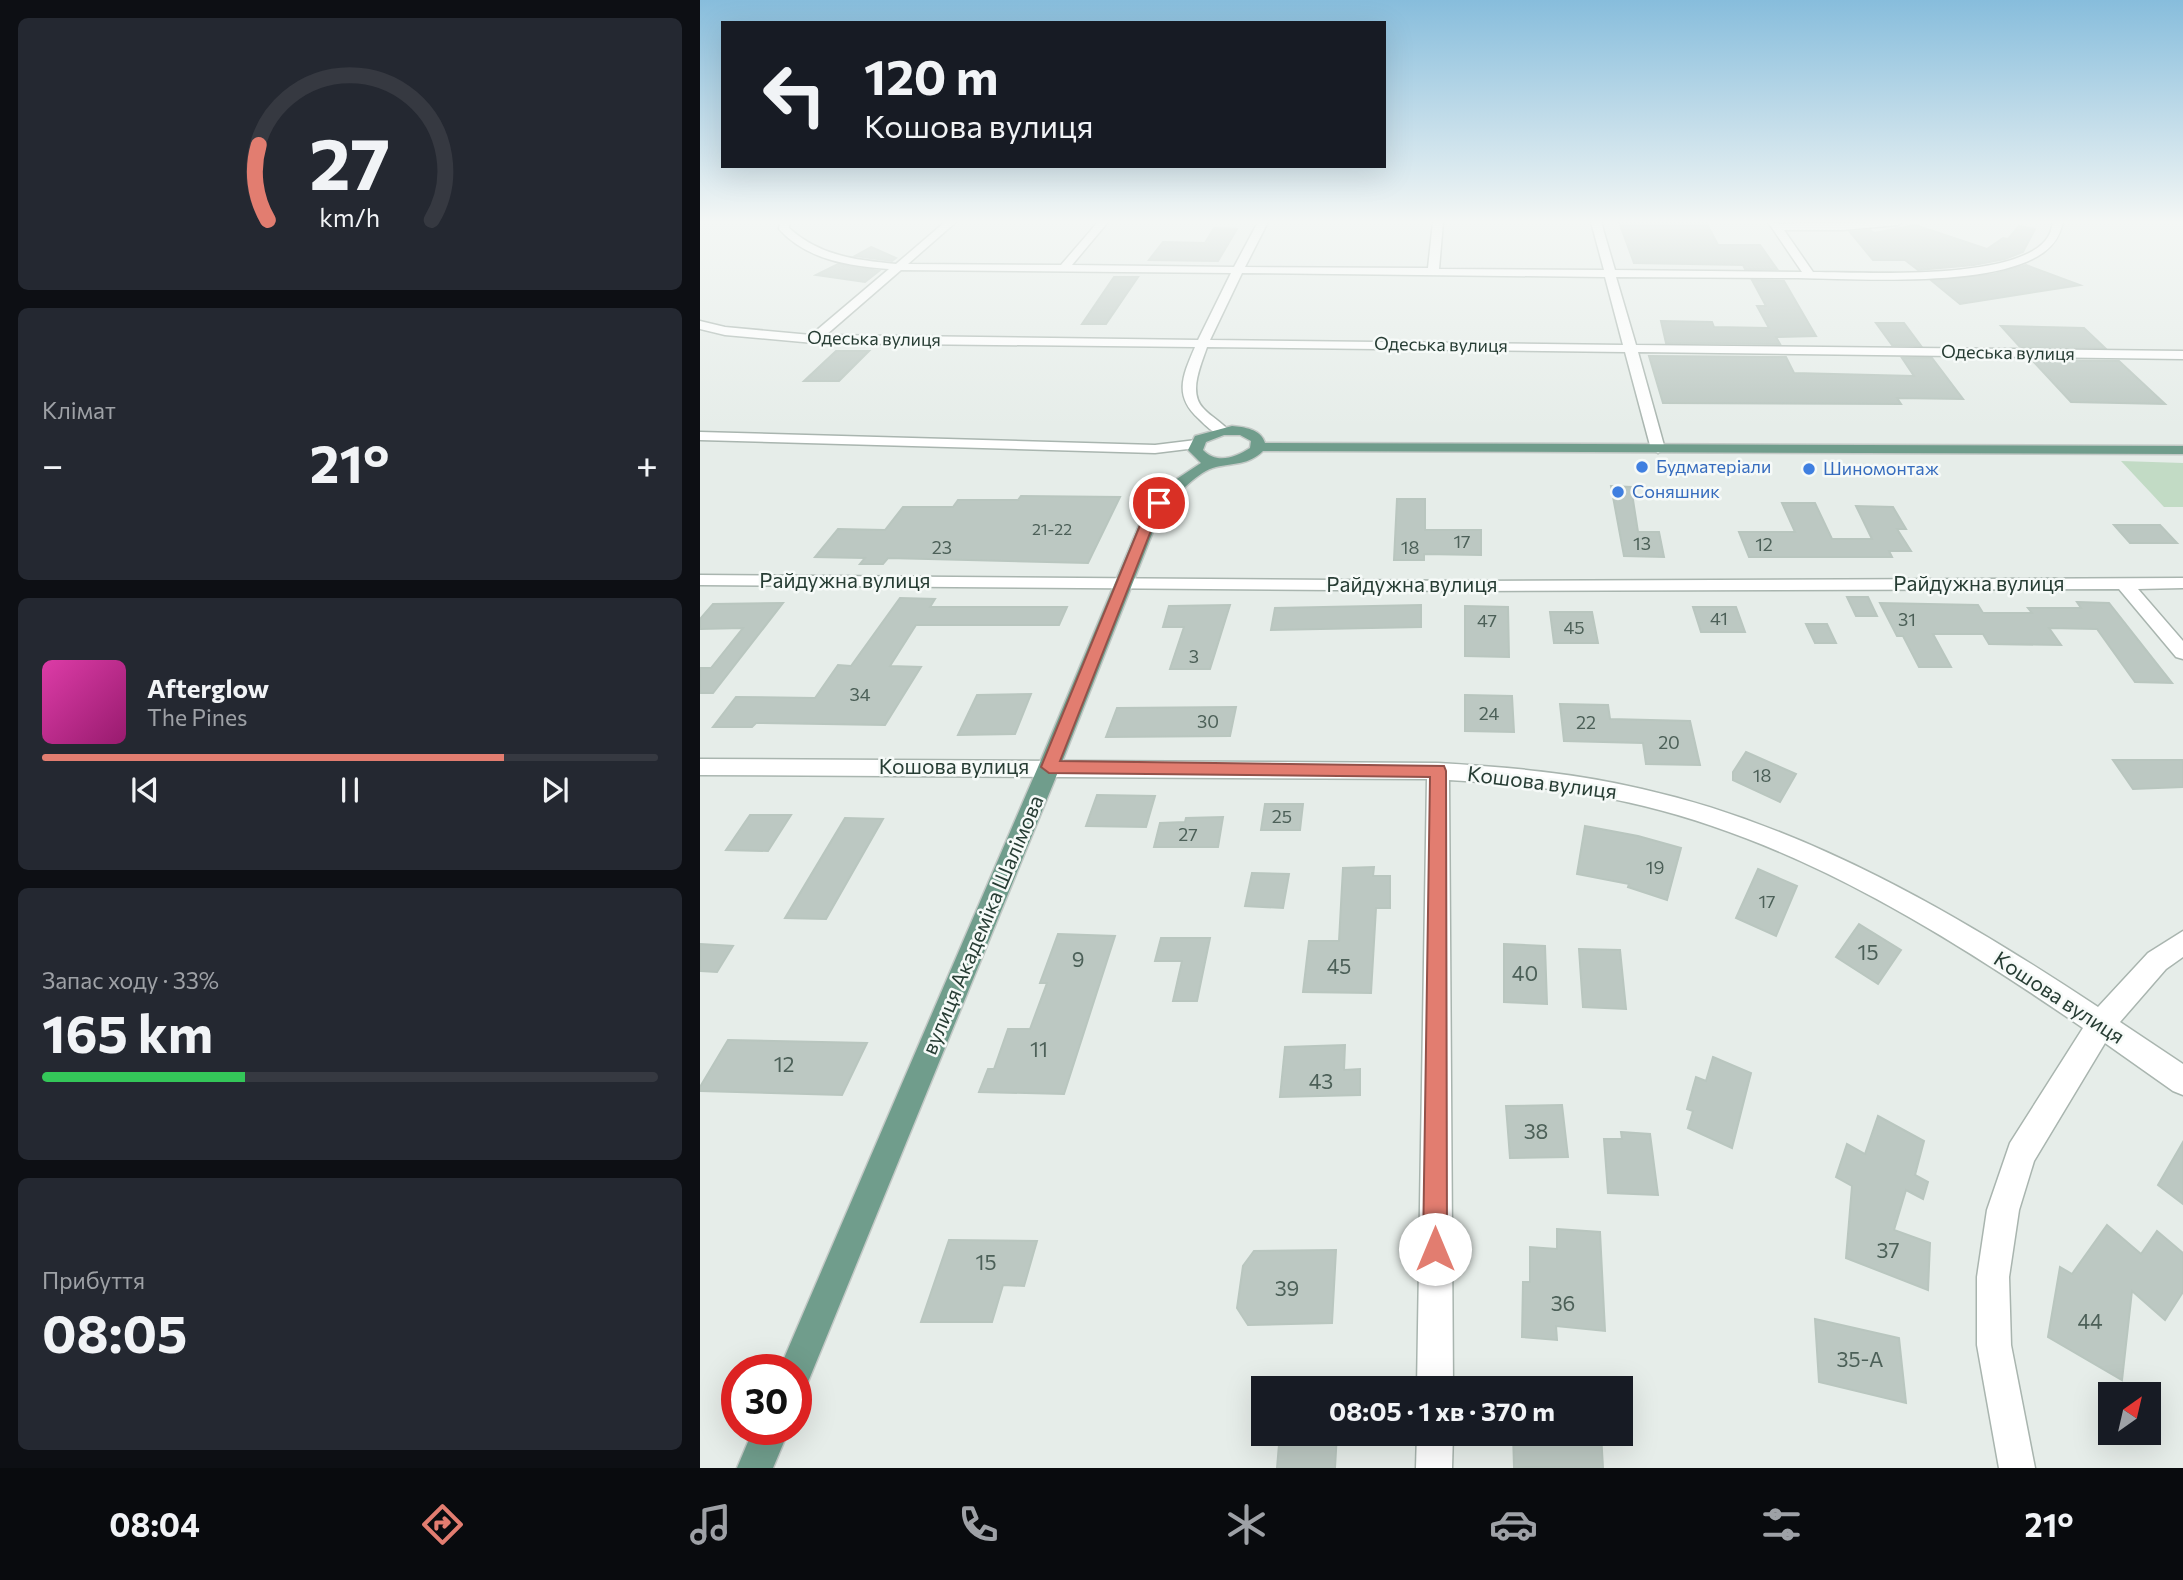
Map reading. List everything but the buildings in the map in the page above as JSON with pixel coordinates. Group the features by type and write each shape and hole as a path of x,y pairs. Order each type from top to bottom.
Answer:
{"main road":[{"path":"1222,431 1247,432 1258,440 1258,447"},
{"name":"вулиця Академіка Шалімова","path":"803,1354 1049,767 1150,518 1159,503 1189,475 1204,453 1208,435 1222,431"},
{"path":"1204,453 1244,458 1258,447 2183,450"},
{"path":"755,1468 765,1445"}],"street":[{"path":"814,339 870,291"},
{"path":"1222,431 1198,411 1189,399 1190,377 1229,291"},
{"path":"1614,291 1658,449"},
{"name":"Одеська вулиця","path":"700,325 738,332 814,339 2183,355"},
{"path":"700,436 1155,449 1204,453"},
{"name":"Райдужна вулиця","path":"700,580 1468,586 2183,583"},
{"path":"2124,583 2183,653"},
{"name":"Кошова вулиця","path":"700,767 1438,771 1571,782 1646,798 1775,840 1899,900 2002,960 2101,1024 2183,1082"},
{"path":"1435,1376 1438,771"},
{"path":"2017,1468 1994,1345 1993,1277 2003,1210 2021,1154 2101,1024 2157,961 2183,942"},
{"path":"1434,1446 1434,1468"}],"green space":[{"path":"2121,461 2183,463 2183,507 2164,507"}],"place":[{"name":"Будматеріали","path":"1642,467"},
{"name":"Шиномонтаж","path":"1809,469"},
{"name":"Соняшник","path":"1618,492"}],"route":[{"path":"1159,503 1150,518 1049,767 1438,771 1435,1249"}]}
